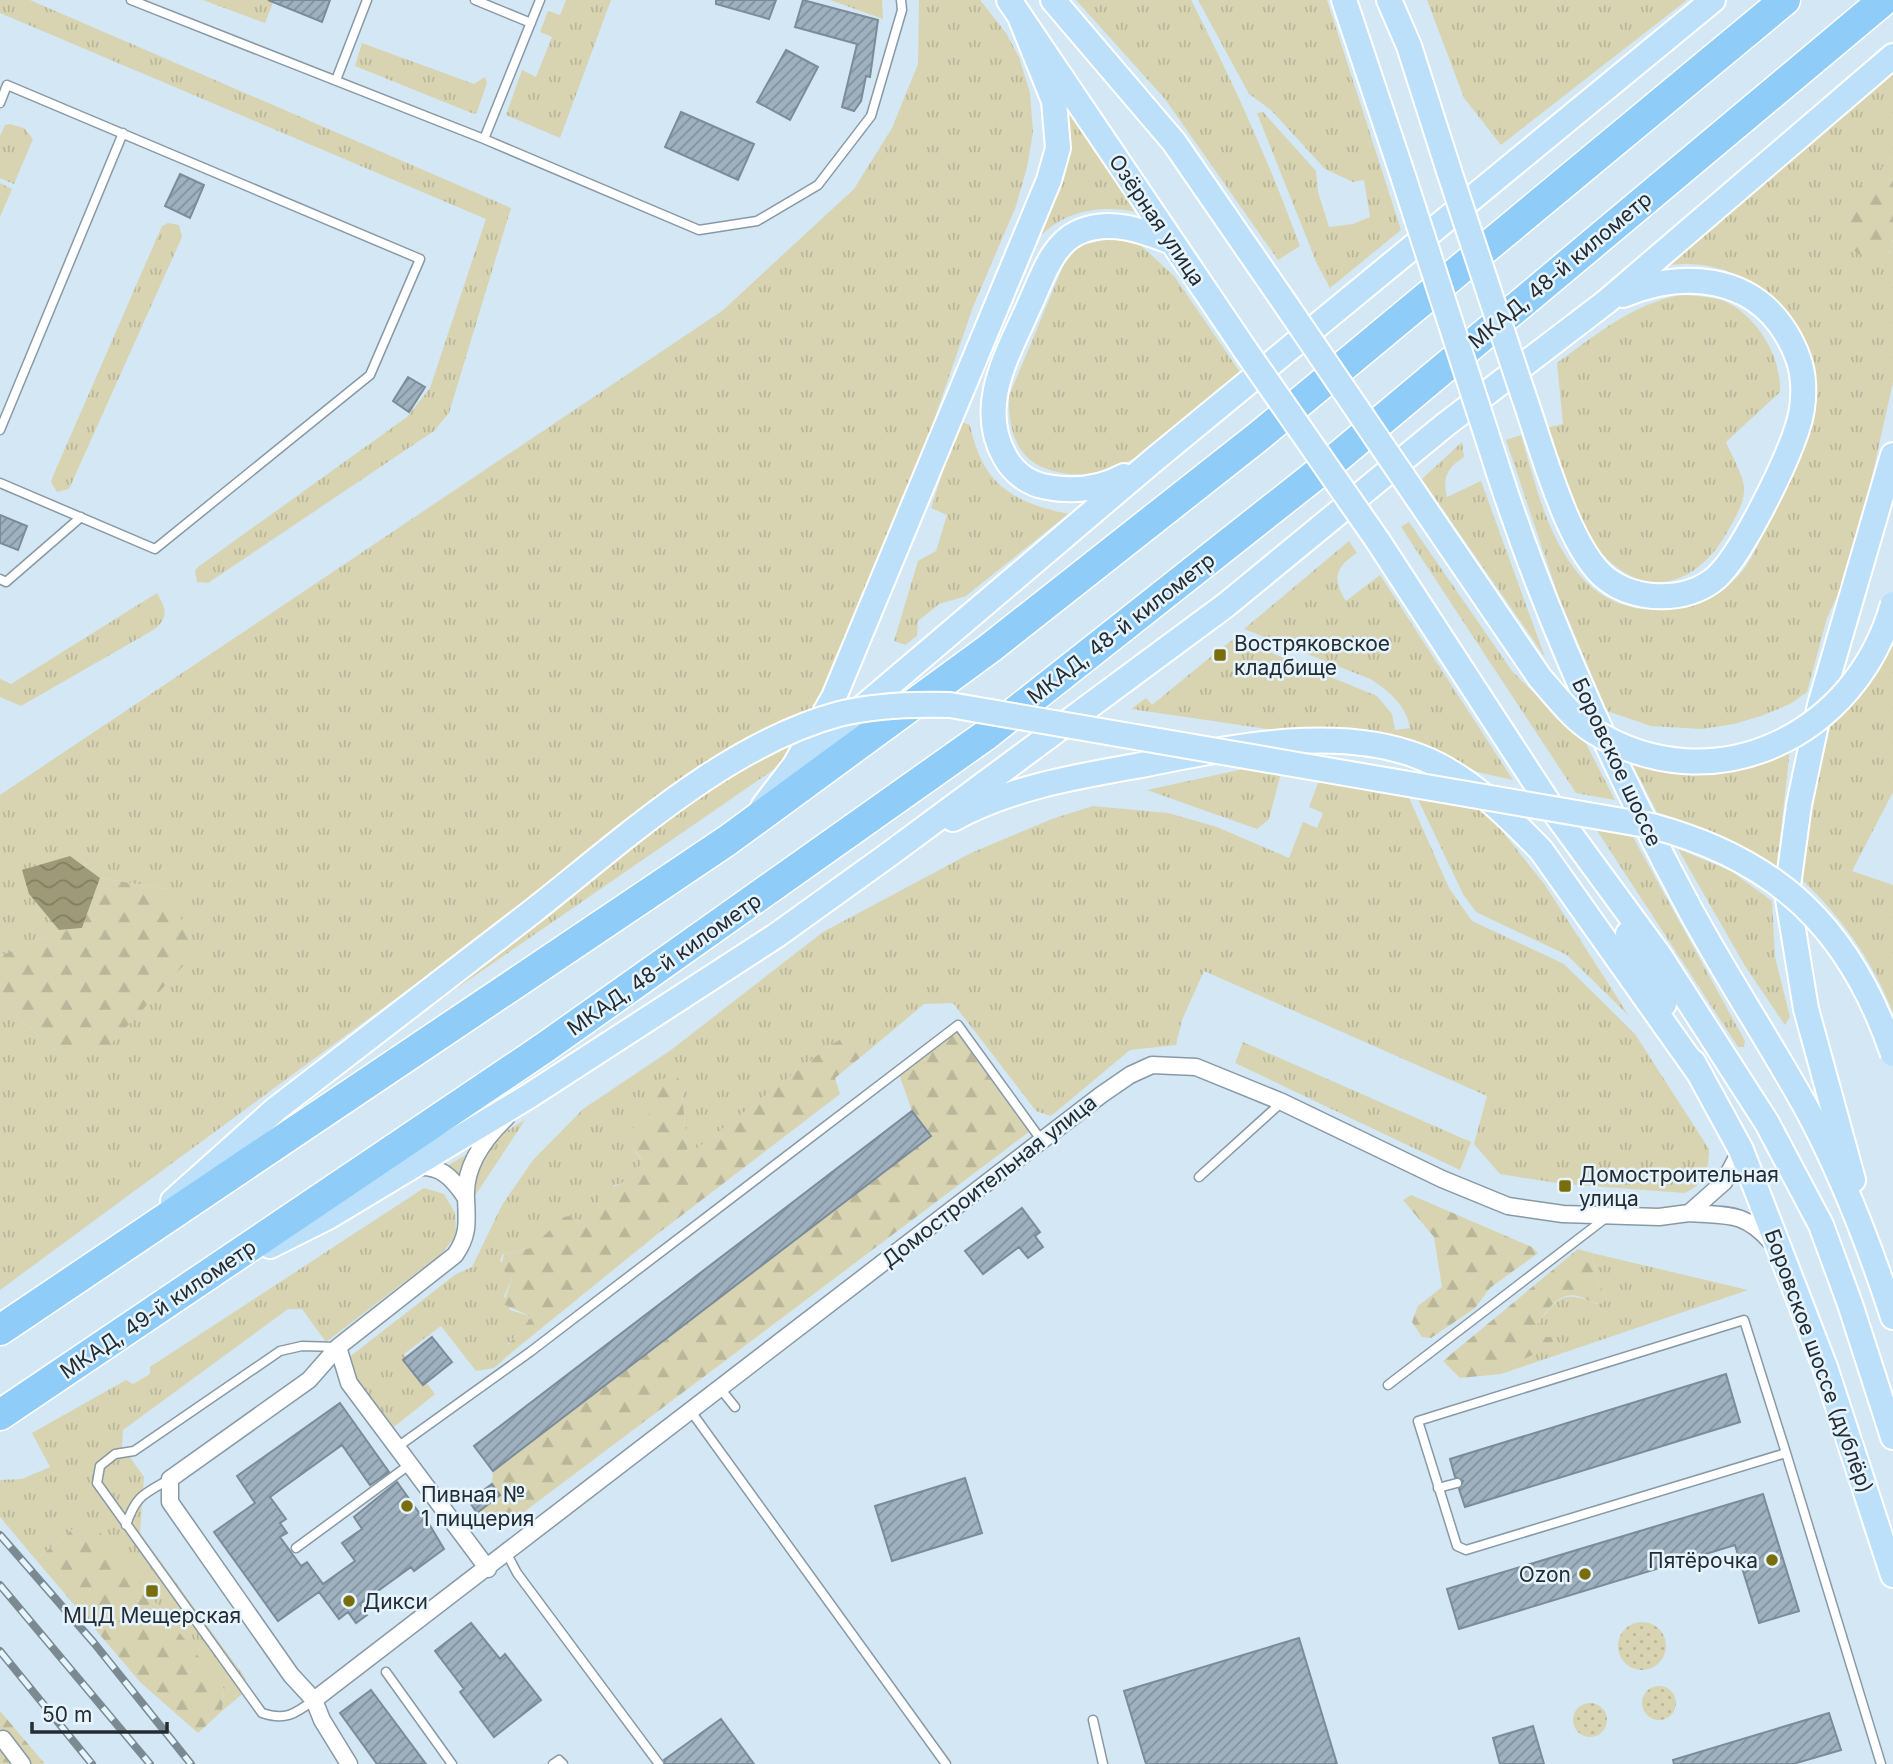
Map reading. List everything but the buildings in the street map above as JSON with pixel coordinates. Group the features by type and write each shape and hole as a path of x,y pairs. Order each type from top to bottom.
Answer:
{"highway":[{"path":"0,1330 728,840 990,648 1259,436 1785,0"},
{"name":"МКАД, 48-й километр","path":"316,1202 629,989 986,735 1333,461 1884,0"},
{"name":"МКАД, 49-й километр","path":"4,1412 316,1202"}],"main road":[{"path":"1054,0 1174,142 1540,678 1592,730 1636,751 1686,761 1734,759 1770,748 1808,727 1838,703 1866,669 1885,631 1893,604"},
{"name":"Боровское шоссе","path":"1344,0 1543,600 1617,766 1686,903 1809,1113 1844,1187 1893,1317"},
{"path":"1389,0 1409,46 1522,394 1572,530 1606,579 1629,591 1649,596 1695,592 1726,569 1796,431 1801,413 1803,382 1796,349 1779,320 1756,299 1733,286 1704,280 1678,280 1645,286 1606,302"},
{"path":"795,765 1155,459 1713,0"},
{"path":"728,840 761,809 795,765 834,697 1049,180 1058,148 1054,101 1015,9"},
{"name":"Озёрная улица","path":"1015,9 1378,541 1598,874"},
{"path":"209,1276 328,1217 529,1096 777,935 891,853 1226,605 1445,425 1606,302 1893,57"},
{"path":"1155,459 1116,480 1090,489 1060,490 1034,485 1011,468 1000,447 993,408 994,388 1010,347 1059,247 1078,232 1111,226 1139,229 1172,242"},
{"path":"1880,1278 1806,1009 1787,893 1799,805 1820,705 1893,455"},
{"path":"124,1247 276,1109 704,779 752,750 798,728 872,707 950,705 1652,826 1723,849 1775,880 1829,932 1852,964 1874,1005 1893,1054"},
{"path":"891,853 962,814 1058,780 1262,745 1311,741 1392,748 1446,768 1514,822 1564,881 1701,1076"},
{"path":"1598,874 1701,1076"},
{"path":"1598,874 1659,955 1767,1123 1815,1213 1850,1304 1893,1437"},
{"name":"Боровское шоссе (дублёр)","path":"1701,1076 1741,1150 1782,1255 1825,1367 1893,1575"}],"street":[{"name":"Домостроительная улица","path":"314,1700 508,1554 719,1387 1042,1141 1130,1075 1152,1065 1196,1067 1282,1102 1426,1173 1508,1206 1607,1217 1689,1213 1739,1217 1755,1224 1782,1255"},
{"path":"349,1764 321,1720 314,1700 291,1675 170,1502 170,1479 309,1380 338,1346 456,1255 466,1239 468,1175 474,1157 502,1122 529,1096"},
{"path":"1689,1213 1724,1182 1741,1150"},
{"path":"407,1169 424,1166 439,1170 451,1177 466,1198"},
{"path":"338,1346 349,1383 488,1569"},
{"path":"3,1739 22,1764"}],"lane":[{"path":"131,0 484,139 699,230 757,220 818,185 872,116 902,10 901,0"},
{"path":"336,80 367,0"},
{"path":"475,0 531,23"},
{"path":"484,139 540,0"},
{"path":"0,103 7,85 420,258 370,376 155,549 0,483"},
{"path":"0,430 123,133"},
{"path":"0,579 6,582 81,517"},
{"path":"396,1448 530,1352 958,1026 1042,1141"},
{"path":"1199,1177 1282,1102"},
{"path":"1388,1385 1607,1217"},
{"path":"1786,1453 1466,1550 1457,1546 1418,1421 1744,1320 1786,1453 1881,1764"},
{"path":"314,1700 294,1715 278,1718 262,1713 97,1483 100,1466 115,1454 134,1451 280,1351 302,1346 338,1346"},
{"path":"719,1387 734,1407"},
{"path":"690,1410 947,1764"},
{"path":"296,1548 409,1465"},
{"path":"125,1525 133,1504 146,1491 170,1479"},
{"path":"1438,1488 1457,1483"},
{"path":"508,1554 517,1573 659,1764"},
{"path":"386,1672 452,1764"},
{"path":"1093,1720 1103,1764"},
{"path":"553,1764 559,1760 563,1764"}],"green space":[{"path":"0,0 30,0 511,208 449,413 434,431 208,583 197,582 195,571 198,567 407,417 430,388 486,219 0,13"},
{"path":"203,0 274,0 265,23"},
{"path":"566,0 611,0 560,138 506,115 522,70 536,77 552,37 540,32 548,11 560,15"},
{"path":"830,0 882,0 883,19"},
{"path":"919,0 980,0 1006,33 1019,57 1030,93 1033,133 1016,206 973,307 924,449 869,643 807,737 776,768 457,988 440,966 0,1290 0,1003 62,1055 166,889 100,878 70,856 29,894 59,930 0,956 0,795 722,311 854,189 892,128 918,64"},
{"path":"1076,0 1191,0 1249,121 1300,246 1278,260 1165,99"},
{"path":"1198,0 1327,0 1401,230 1330,288 1317,264 1257,113 1263,112 1316,171 1318,192 1329,227 1353,224 1370,217 1364,180 1353,182 1325,169 1271,110 1249,94"},
{"path":"1427,0 1687,0 1501,145 1464,98"},
{"path":"362,43 474,84 485,77 487,83 477,112 474,114 355,66"},
{"path":"1893,70 1893,158 1882,170 1889,253 1893,239 1893,382 1853,562 1827,618 1807,692 1790,704 1761,716 1734,724 1701,729 1651,726 1607,711 1558,595 1506,440 1521,435 1543,507 1557,541 1577,572 1593,588 1612,600 1652,610 1674,608 1714,594 1733,581 1746,567 1756,549 1805,439 1809,384 1806,352 1796,324 1775,300 1760,288 1717,268 1694,264 1670,265 1667,261"},
{"path":"1061,93 1148,215 1121,210 1092,210 1066,218 1043,234 1035,229"},
{"path":"5,125 24,128 33,139 14,184 0,178 0,136"},
{"path":"1893,158 1893,239 1889,253 1861,256 1846,244 1843,236 1846,228 1843,200"},
{"path":"0,183 12,189 0,217"},
{"path":"168,223 179,225 182,237 69,489 57,492 51,482 53,476 162,226"},
{"path":"1110,239 1137,242 1174,276 1242,375 1176,431 1126,463 1099,472 1072,474 1044,468 1034,463 1019,447 1012,428 1009,396 1066,259 1081,245"},
{"path":"1680,295 1724,301 1751,320 1773,353 1780,392 1726,442 1741,473 1744,492 1737,515 1718,546 1690,573 1674,580 1656,582 1638,579 1620,570 1591,541 1575,511 1546,428 1563,424 1557,363 1630,313"},
{"path":"959,421 970,425 982,462 1002,487 1031,503 1068,514 966,596 939,604 918,621 917,636 905,645 894,641 918,561 936,551 947,515 931,508"},
{"path":"1462,442 1464,457 1450,469 1446,478 1447,497 1481,481 1545,657 1422,479"},
{"path":"1409,522 1512,671 1561,720 1580,732 1615,800 1576,793 1401,527"},
{"path":"1349,541 1357,553 1344,563 1338,574 1339,586 1346,601 1380,575 1513,780 1477,772 1443,755 1131,709 1146,698 1152,705 1213,655 1218,661 1227,654 1222,648 1235,638 1377,696 1392,714 1395,730 1410,728 1396,699 1370,679 1244,629"},
{"path":"157,593 165,612 155,629 21,706 0,697 0,679 11,684"},
{"path":"1893,636 1893,792 1852,871 1893,885 1893,1013 1866,957 1829,908 1800,878 1811,808 1834,711"},
{"path":"1791,739 1777,867 1716,833 1657,812 1626,752 1654,759"},
{"path":"1262,765 1282,769 1269,819 1257,829 1147,790"},
{"path":"1321,775 1406,791 1449,888 1472,921 1564,964 1635,1034 1709,1149 1707,1170 1697,1185 1685,1193 1563,1184 1500,1174 1474,1144 1487,1096 1204,971 1182,1020 1176,1045 1130,1050 1051,1116 1036,1111 953,1003 924,1004 873,1047 860,1035 832,1044 688,1156 681,1084 649,1092 649,1124 636,1125 632,1135 634,1149 644,1162 621,1184 614,1185 600,1199 597,1211 582,1222 569,1216 531,1248 503,1254 500,1260 512,1279 504,1296 510,1310 533,1317 508,1344 512,1352 494,1368 476,1371 441,1326 404,1354 435,1394 394,1427 343,1362 456,1274 472,1267 502,1205 533,1160 583,1109 671,1050 823,932 971,853 1052,819 1093,806 1168,813 1217,827 1289,858 1303,822 1317,828 1323,813 1309,807"},
{"path":"1415,793 1482,806 1545,885 1629,1016 1567,955 1476,912 1463,894"},
{"path":"1596,829 1633,837 1745,1041 1744,1047 1738,1047"},
{"path":"1678,849 1731,871 1772,901 1775,957 1790,1017 1785,1025 1745,966"},
{"path":"100,878 166,889 197,951 106,1049 62,1055 0,1003 0,956 59,930 82,928"},
{"path":"958,1025 1033,1129 512,1521 479,1524 477,1513 500,1496 492,1484 493,1471 931,1136 912,1111 898,1071"},
{"path":"860,1035 873,1047 835,1078 840,1094 660,1232 512,1352 508,1345 532,1317 503,1304 512,1279 501,1267 504,1254 531,1248 564,1217 569,1216 582,1222 596,1211 608,1188 621,1184 644,1162 634,1149 631,1136 635,1125 649,1123 649,1092 657,1080 677,1076 681,1084 688,1155 832,1044 847,1036"},
{"path":"1243,1042 1471,1142 1460,1170 1235,1063"},
{"path":"525,1120 473,1199 447,1166"},
{"path":"424,1188 444,1194 455,1213 456,1236 441,1254 326,1342 302,1309 288,1309 123,1430 122,1446 144,1477 140,1533 246,1679 245,1692 222,1711 224,1689 74,1528 36,1560 0,1517 0,1480 22,1479 50,1467 32,1433 126,1380 133,1384 150,1374 150,1367"},
{"path":"1411,1195 1532,1247 1538,1253 1490,1288 1475,1308 1431,1338 1422,1337 1412,1322 1418,1306 1442,1287 1434,1237 1403,1200"},
{"path":"1578,1249 1592,1253 1597,1279 1607,1299 1603,1303 1573,1295 1554,1303 1536,1326 1542,1337 1551,1337 1553,1341 1548,1348 1512,1364 1501,1374 1460,1378 1443,1361"},
{"path":"1592,1253 1748,1290 1501,1374 1512,1364 1547,1348 1536,1326 1555,1303 1568,1297 1597,1304 1607,1299 1597,1279"},
{"path":"74,1528 99,1531 224,1689 222,1711 198,1733 141,1683 36,1560"},
{"path":"1642,1622 1659,1629 1666,1646 1659,1663 1642,1670 1625,1663 1618,1646 1625,1629"},
{"path":"1659,1686 1671,1691 1676,1703 1671,1715 1659,1720 1647,1715 1642,1703 1647,1691"},
{"path":"1590,1703 1602,1708 1607,1720 1602,1732 1590,1737 1578,1732 1573,1720 1578,1708"},
{"path":"0,1711 45,1764 0,1764"}],"water":[{"path":"70,856 100,878 82,928 59,930 29,894 22,870"}],"railway":[{"path":"0,1535 94,1643 191,1764"},
{"path":"0,1585 150,1764"},
{"path":"0,1651 92,1764"}],"place":[{"name":"Востряковское кладбище","path":"1220,655"},
{"name":"Домостроительная улица","path":"1565,1186"},
{"name":"Пивная № 1 пиццерия","path":"407,1506"},
{"name":"Пятёрочка","path":"1772,1560"},
{"name":"Ozon","path":"1585,1574"},
{"name":"МЦД Мещерская","path":"152,1591"},
{"name":"Дикси","path":"349,1601"}]}
